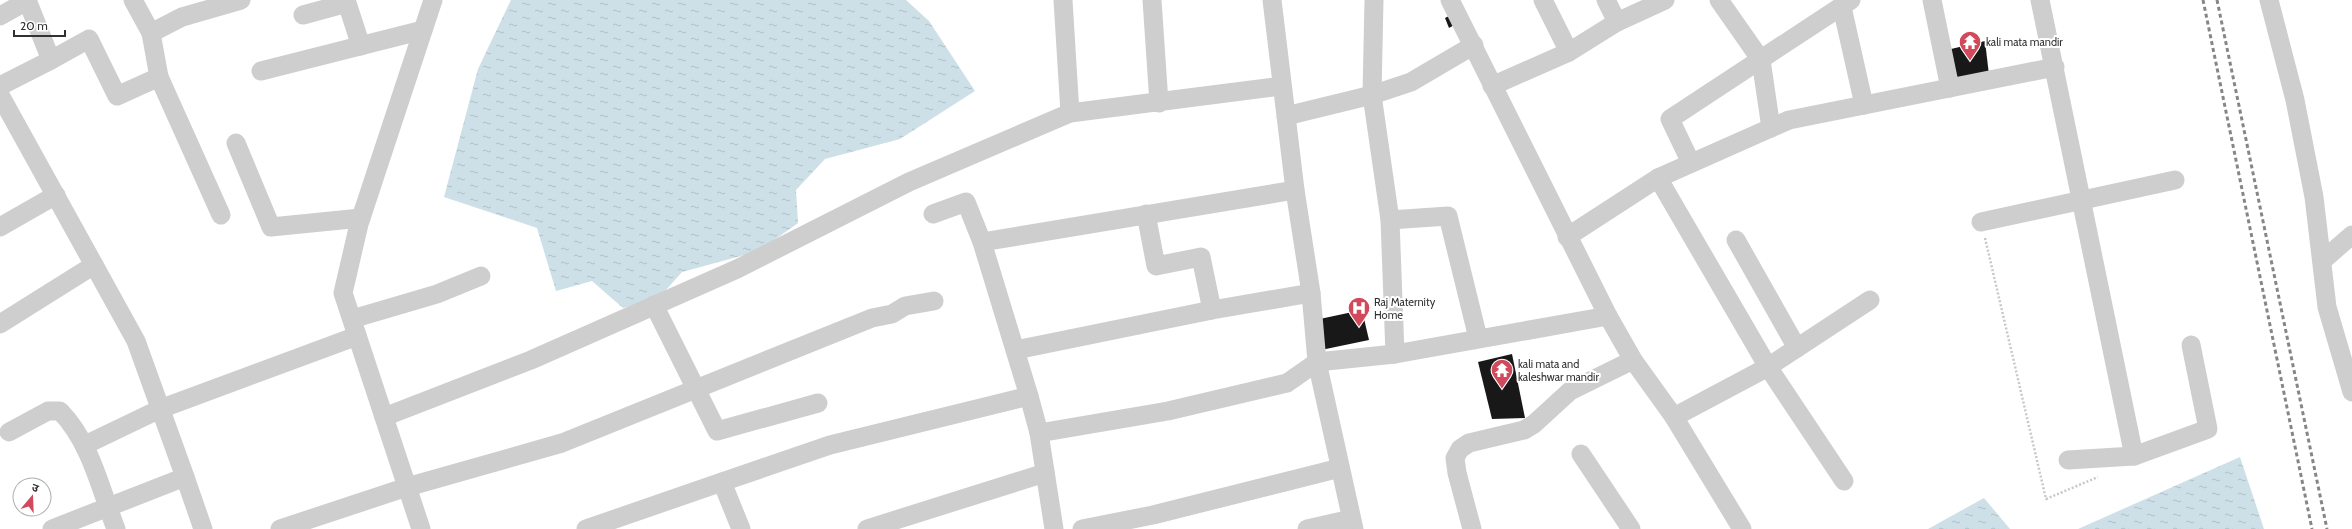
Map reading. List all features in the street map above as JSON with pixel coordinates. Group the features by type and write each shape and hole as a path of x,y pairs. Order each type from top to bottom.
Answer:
{"street":[{"path":"133,0 151,32 159,77 221,215"},
{"path":"151,32 182,17 199,5 241,0"},
{"path":"421,529 343,294 361,218 434,0"},
{"path":"1063,0 1070,113"},
{"path":"1152,0 1159,103"},
{"path":"1272,0 1295,190 1311,293 1317,362 1352,524 1307,529"},
{"path":"1374,0 1372,95 1390,220 1395,354"},
{"path":"1450,0 1474,45 1492,86 1567,238 1608,316 1633,360 1674,417 1742,529"},
{"path":"1543,0 1569,52"},
{"path":"1606,0 1618,22"},
{"path":"1492,86 1569,52 1618,22 1665,0"},
{"path":"1719,0 1761,60 1771,128"},
{"path":"1932,0 1950,88"},
{"path":"2040,0 2134,456"},
{"path":"2269,0 2295,100 2314,197 2327,307 2352,392"},
{"path":"0,16 27,1 51,60"},
{"path":"303,15 347,3 361,46"},
{"path":"1692,163 1670,119 1847,3 1864,105"},
{"path":"261,71 424,30"},
{"path":"0,86 89,39 117,96 159,77"},
{"path":"1286,116 1372,95 1411,82 1474,45"},
{"path":"1567,238 1658,178 1789,120 2055,68"},
{"path":"384,417 531,360 737,269 909,182 1070,113 1159,103 1282,86"},
{"path":"0,95 136,341 203,529"},
{"path":"236,143 272,227 361,218"},
{"path":"1658,178 1768,367 1844,481"},
{"path":"1981,222 2175,180"},
{"path":"982,242 1295,190"},
{"path":"0,227 56,195"},
{"path":"932,214 966,202 982,242 1016,350 1039,433 1054,529"},
{"path":"1146,214 1156,266 1201,257 1212,310"},
{"path":"1390,220 1448,216 1478,338"},
{"path":"2322,261 2352,235"},
{"path":"1736,240 1797,348"},
{"path":"0,324 94,265"},
{"path":"86,445 160,409 481,276"},
{"path":"1016,350 1212,310 1311,293"},
{"path":"1674,417 1768,367 1870,300"},
{"path":"280,529 407,487 562,443 872,318 892,314 905,306 934,301"},
{"path":"654,305 717,431 818,403"},
{"path":"1039,433 1168,411 1287,383 1317,362 1395,354 1608,316"},
{"path":"2068,460 2134,456 2208,429 2191,345"},
{"path":"1472,529 1457,473 1455,458 1460,449 1469,443 1524,430 1534,424 1570,392 1633,360"},
{"path":"588,529 830,445 1028,396"},
{"path":"3,429 48,411 60,411 72,423 86,445 116,529"},
{"path":"1581,454 1625,527"},
{"path":"1082,529 1153,515 1340,468"},
{"path":"867,529 1045,473"},
{"path":"52,529 185,477"},
{"path":"722,482 741,529"}],"path":[{"path":"1981,222 2046,499 2104,474"}],"water":[{"path":"511,0 906,0 929,21 975,91 900,139 825,159 796,190 798,223 759,251 682,272 657,300 623,308 592,281 556,291 537,228 444,197 478,69"},
{"path":"2240,457 2264,529 2078,529"},
{"path":"1984,498 2010,529 1928,529"}],"building":[{"path":"1451,15 1456,24 1449,28 1445,18"},
{"name":"kali mata mandir","path":"1985,41 1989,75 1954,81 1951,49"},
{"path":"1362,310 1369,340 1321,350 1315,320"},
{"name":"kali mata and kaleshwar mandir","path":"1512,354 1525,418 1492,419 1478,362"}],"railway":[{"path":"2203,0 2312,529"},
{"path":"2217,0 2327,529"}],"place":[{"name":"kali mata mandir","path":"1970,62"},
{"name":"Raj Maternity Home","path":"1359,328"},
{"name":"kali mata and kaleshwar mandir","path":"1502,390"}]}
